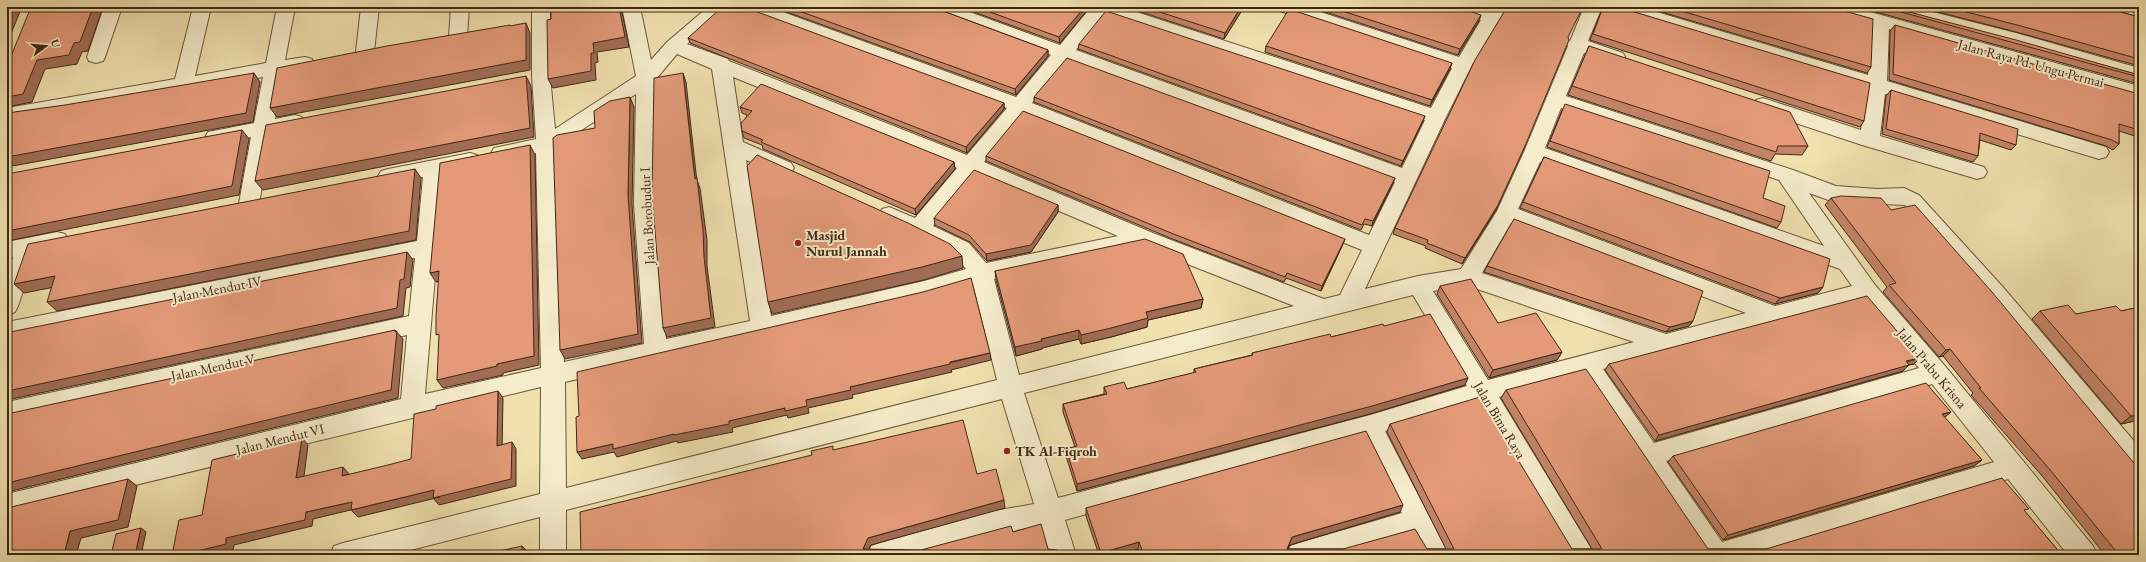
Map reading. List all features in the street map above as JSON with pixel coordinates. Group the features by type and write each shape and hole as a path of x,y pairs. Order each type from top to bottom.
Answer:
{"street":[{"path":"96,57 113,7"},
{"path":"183,84 202,7"},
{"path":"272,198 241,204 263,128 286,7"},
{"path":"366,52 370,7"},
{"path":"458,36 460,7"},
{"name":"Jalan Borobudur I","path":"631,7 646,78 644,204 656,352"},
{"path":"372,179 546,144 646,78 674,46 719,7"},
{"path":"751,7 1020,106 1375,246"},
{"path":"938,7 1407,178"},
{"path":"919,228 1101,7 1436,117"},
{"path":"1286,7 1463,65"},
{"path":"1348,302 1436,117 1463,65 1495,12 1461,7"},
{"path":"1468,277 1506,213 1534,152 1554,98 1593,7"},
{"path":"1620,7 1877,83 2099,152"},
{"name":"Jalan Raya Pd. Ungu Permai","path":"1831,7 1885,14 2016,39 2139,75"},
{"path":"2101,7 2139,17"},
{"path":"1869,140 1885,14"},
{"name":"Jalan Raya Pd. Ungu Permai","path":"1885,14 2139,93"},
{"path":"536,17 533,78 546,144 553,376 552,503 554,555"},
{"path":"1576,44 1636,64"},
{"path":"674,46 721,63 971,165 1145,239 1322,308"},
{"path":"7,115 320,60"},
{"path":"721,63 762,326"},
{"path":"1554,98 1786,175 1834,194 1877,197 1904,196 1912,200 1994,292 2139,465"},
{"path":"1749,101 1869,140 1977,172"},
{"path":"193,141 309,120"},
{"path":"734,146 805,178"},
{"path":"1534,152 1845,262"},
{"path":"412,407 434,167"},
{"name":"Jalan Prabu Krisna","path":"1786,175 1845,262 1867,291 1937,373 2084,555"},
{"path":"869,206 919,228 961,249 968,255 981,273 1010,386 1064,555"},
{"path":"1506,213 1775,314"},
{"path":"7,250 74,237"},
{"name":"Jalan Mendut VI","path":"7,505 412,407 924,290 981,273 1145,239"},
{"path":"7,306 28,246"},
{"name":"Jalan Mendut IV","path":"7,331 426,247"},
{"path":"343,555 1010,386 1418,285 1468,277 1665,343"},
{"name":"Jalan Bima Raya","path":"1418,285 1582,555"},
{"path":"880,555 994,523 1050,512 1370,425 1483,391 1867,291"},
{"name":"Jalan Mendut V","path":"7,412 420,323"},
{"path":"1587,364 1717,555 2013,467"},
{"path":"1649,455 1937,373"},
{"path":"1370,425 1436,555"},
{"path":"1299,555 1419,520"}],"building":[{"path":"7,7 10,7 7,15"},
{"path":"31,7 93,7 80,42 74,43 69,55 37,60 23,94 7,97 7,66"},
{"path":"551,7 619,7 625,37 593,43 594,53 591,53 591,71 548,79 547,20 551,19"},
{"path":"722,7 744,7 1004,103 966,147 688,38"},
{"path":"788,7 932,7 1048,50 1015,89"},
{"path":"976,7 1085,7 1059,37"},
{"path":"1144,7 1241,7 1225,33"},
{"path":"1330,7 1458,7 1481,15 1460,49"},
{"path":"1507,7 1583,7 1568,37 1569,40 1525,146 1498,205 1465,258 1427,243 1428,240 1395,228 1475,60"},
{"path":"1603,7 1618,7 1870,83 1864,121 1593,34"},
{"path":"1668,7 1830,7 1873,19 1871,67"},
{"path":"1883,7 1890,7 2016,40 2139,75 2139,77"},
{"path":"1947,7 2102,7 2139,17 2139,59 2021,26"},
{"path":"1289,9 1452,63 1432,100 1266,46"},
{"path":"1106,11 1425,116 1403,161 1079,44"},
{"path":"526,23 526,60 270,108 277,68 387,46"},
{"path":"1895,25 2139,94 2139,130 2119,124 2119,144 2112,140 1893,74"},
{"path":"1589,46 1790,112 1808,146 1778,146 1776,152 1572,86"},
{"path":"1067,58 1395,178 1373,221 1365,219 1362,225 1034,97"},
{"path":"254,73 246,113 7,157 7,113 65,105"},
{"path":"683,73 695,179 697,178 711,318 663,328 652,195 654,78"},
{"path":"526,76 530,128 255,181 266,125"},
{"path":"761,84 954,162 915,209 761,142 763,140 742,131 741,123 752,111 740,107"},
{"path":"1891,90 2018,129 2016,145 1980,133 1978,156 1886,129"},
{"path":"630,97 628,195 638,334 560,350 553,138 557,135 595,128 594,111 610,101"},
{"path":"1565,104 1770,171 1763,198 1785,206 1781,222 1550,141"},
{"path":"1023,111 1345,239 1322,286 1287,273 1285,277 1171,233 986,156"},
{"path":"242,130 232,186 7,231 7,174"},
{"path":"530,145 534,356 437,380 439,334 436,335 436,316 439,271 430,273 440,163"},
{"path":"757,155 908,223 950,244 962,256 922,267 768,302 747,166"},
{"path":"1544,157 1830,259 1823,287 1780,298 1523,202"},
{"path":"415,169 409,231 47,302 55,276 14,284 28,244"},
{"path":"974,170 1058,205 1031,245 986,254 969,235 934,218"},
{"path":"1841,196 1881,198 1891,210 1915,205 1992,292 2139,468 2139,555 2119,555 2051,471 1979,388 1981,388 1950,349 1946,350 1889,285 1896,283 1831,198"},
{"path":"1514,219 1703,291 1693,321 1670,327 1487,266"},
{"path":"1145,239 1183,254 1203,299 1146,312 1148,318 1111,328 1081,335 1079,330 1015,347 995,271"},
{"path":"407,252 404,279 400,280 397,308 7,391 7,342 10,332"},
{"path":"971,278 990,353 950,362 950,364 850,387 851,390 806,400 807,406 785,411 785,408 729,421 729,424 674,434 613,449 613,444 577,452 576,417 579,416 577,372 923,292"},
{"path":"1471,279 1498,323 1536,313 1562,352 1493,370 1440,286"},
{"path":"1867,296 1920,358 1906,361 1909,365 1659,435 1609,364"},
{"path":"2068,305 2076,314 2116,306 2121,311 2139,307 2139,415 2131,416 2040,311"},
{"path":"1430,314 1468,378 1372,406 1077,484 1066,449 1077,446 1063,404 1107,394 1104,387 1124,382 1127,389 1196,372 1194,369 1253,355 1252,353 1330,334 1331,337 1383,324 1384,326"},
{"path":"395,330 395,332 397,331 391,390 7,483 7,414"},
{"path":"1586,369 1708,549 1766,549 2002,478 2029,509 2024,510 2062,555 1144,555 1139,542 1101,553 1086,508 1366,431 1403,505 1292,537 1287,549 1343,549 1415,529 1427,549 1454,549 1390,424 1480,397 1572,549 1602,549 1506,390"},
{"path":"1926,383 1951,412 1942,414 1982,460 1728,535 1673,456"},
{"path":"498,391 497,446 512,442 511,479 433,498 434,490 351,510 352,502 306,512 305,520 226,538 226,544 197,551 196,554 193,555 172,555 179,520 202,515 212,460 302,438 296,478 343,467 342,476 388,465 411,459 414,414 436,409 436,406"},
{"path":"963,420 977,474 996,469 1004,500 868,538 863,549 921,550 1011,526 1013,532 1041,524 1048,549 1057,550 1059,555 581,555 580,512 812,455 811,451 833,446 833,450"},
{"path":"128,479 118,520 70,531 64,555 7,555 7,508"},
{"path":"141,528 135,555 111,555 116,534"},
{"path":"522,546 522,555 482,555"}],"place":[{"name":"Masjid Nurul Jannah","path":"798,243"},
{"name":"TK Al-Fiqroh","path":"1007,451"}]}
